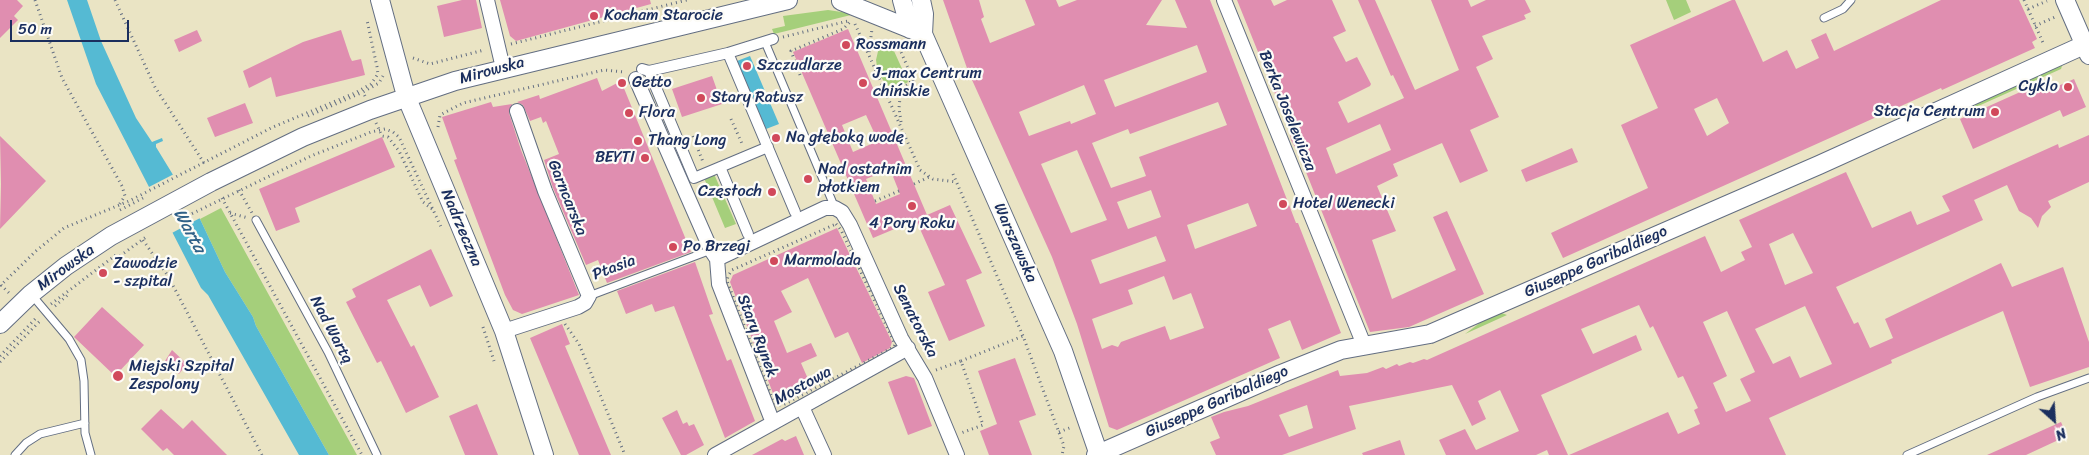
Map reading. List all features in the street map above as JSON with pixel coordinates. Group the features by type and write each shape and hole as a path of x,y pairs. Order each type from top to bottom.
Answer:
{"street":[{"name":"Nadrzeczna","path":"380,0 406,96 504,331 544,455"},
{"path":"487,0 504,68"},
{"path":"824,0 841,0 916,31"},
{"name":"Warszawska","path":"902,0 1063,351 1098,455"},
{"name":"Warszawska","path":"916,31 924,14 921,0"},
{"name":"Berka Joselewicza","path":"1224,0 1364,346"},
{"path":"2065,0 2087,50"},
{"name":"Mirowska","path":"0,324 30,294 78,257 145,229 211,182 303,136 406,96 504,68 776,1"},
{"path":"768,147 694,178 642,73 728,53 769,41"},
{"name":"Giuseppe Garibaldiego","path":"1098,455 1281,374 1341,350 1430,334 2087,50"},
{"path":"728,53 795,212"},
{"name":"Stary Rynek","path":"642,73 714,254 719,284 773,423"},
{"name":"Garncarska","path":"517,111 544,190 589,296"},
{"path":"720,167 748,234"},
{"path":"714,254 825,208 835,208"},
{"name":"Senatorska","path":"835,208 846,217 908,348 925,378 957,455"},
{"name":"Ptasia","path":"504,331 578,307 588,300 589,296"},
{"name":"Mostowa","path":"715,455 908,348"},
{"path":"802,407 824,455"}],"lane":[{"path":"1824,18 1843,9 1851,0"},
{"path":"769,41 835,208"},
{"name":"Nad Wartą","path":"256,220 328,352 377,455"},
{"name":"Ptasia","path":"589,296 714,254"},
{"path":"30,294 69,339 80,360 84,376 86,444 91,455"},
{"path":"1907,455 2037,397 2089,378"},
{"path":"15,455 26,443 40,434 85,423"}],"path":[{"path":"35,0 62,78 122,186 125,196 118,206"},
{"path":"115,0 154,87 203,163"},
{"path":"507,41 515,43 687,0"},
{"path":"2024,0 2042,39"},
{"path":"2028,9 2047,1"},
{"path":"0,286 36,250 64,228 129,201 273,127 355,93 371,84 378,74 367,17"},
{"path":"2035,26 2055,17"},
{"path":"853,20 920,170 930,177 944,182 956,182"},
{"path":"800,74 791,52 843,29 853,20"},
{"path":"769,41 858,20"},
{"path":"868,22 880,28"},
{"path":"869,56 873,25"},
{"path":"891,38 898,46 913,80 901,88 899,108 901,128"},
{"path":"410,55 422,63 430,64 486,50 488,46"},
{"path":"788,60 794,58"},
{"path":"437,124 440,115 462,104 604,70 621,73"},
{"path":"731,119 747,156"},
{"path":"362,455 230,213 220,199 311,156 371,132 385,129 399,137 442,230"},
{"path":"692,136 708,172"},
{"path":"953,174 1023,336 1064,446 1062,455"},
{"path":"914,184 930,177"},
{"path":"238,190 256,220"},
{"path":"875,201 899,191"},
{"path":"230,213 256,220"},
{"path":"836,224 841,230 895,344 891,349 783,405 777,405 773,400 727,281 728,276 732,270 836,224"},
{"path":"120,256 143,240 145,229"},
{"path":"0,356 46,312 145,229"},
{"path":"143,240 168,276 262,455"},
{"path":"0,362 46,312 70,293"},
{"path":"561,318 579,344 625,455"},
{"path":"482,324 497,368"},
{"path":"932,372 1023,336"},
{"path":"961,361 982,425 959,434 962,441"}],"green space":[{"path":"1666,0 1686,0 1691,12 1674,20"},
{"path":"828,10 855,14 774,34 772,29 785,26 783,16"},
{"path":"884,45 894,51 908,82 899,87 897,91 886,84 878,73 876,60 879,47"},
{"path":"2063,63 2061,69 1956,116 1959,109"},
{"path":"714,174 736,224 725,228 704,178"},
{"path":"221,208 357,455 329,455 256,326 253,317 225,272 200,219"},
{"path":"1499,312 1507,315 1465,334 1485,319"}],"water":[{"name":"Warta","path":"67,0 87,0 101,41 136,118 152,142 162,138 163,141 156,144 156,147 200,219 225,272 253,317 256,326 329,455 299,455 208,295 201,288 96,84"},
{"path":"750,56 779,124 766,129 737,61"}],"pier":[{"path":"176,173 202,217 170,234 147,188"}],"building":[{"path":"0,0 17,0 23,6 14,16 18,20 0,38"},
{"path":"462,0 476,0 482,28 444,37 437,6"},
{"path":"500,0 650,0 651,4 516,41 510,36"},
{"path":"943,0 979,0 984,17 981,19 990,43 1035,25 1025,0 1056,0 1059,7 1077,0 1162,0 1146,25 1187,28 1175,0 1210,0 1296,223 1298,223 1341,333 1302,350 1290,320 1268,329 1280,358 1117,430 1109,427 1077,324 1052,257 968,71","holes":["1197,45 1207,72 1115,107 1104,80","1084,85 1096,114 1071,124 1070,121 1029,136 1019,112","1218,102 1227,125 1139,157 1146,176 1111,188 1092,143 1128,129 1130,134","1077,150 1107,220 1071,233 1041,164","1151,190 1161,217 1128,229 1117,202","1248,203 1257,226 1195,249 1187,225","1156,236 1166,261 1100,284 1091,260","1164,276 1173,300 1191,293 1204,328 1170,340 1165,326 1121,342 1118,347 1112,345 1102,349 1092,319 1133,304 1128,290"]},
{"path":"1237,0 1271,0 1274,6 1287,0 1332,0 1346,31 1333,37 1346,62 1357,57 1371,84 1338,102 1348,123 1404,98 1393,75 1391,76 1358,0 1375,0 1415,90 1459,70 1431,0 1468,0 1471,7 1486,0 1525,0 1531,12 1524,15 1526,19 1482,36 1493,59 1476,67 1499,117 1470,130 1488,171 1460,183 1442,143 1393,164 1398,176 1377,186 1396,231 1372,240 1392,299 1456,270 1433,217 1447,211 1484,294 1409,327 1370,332 1298,152 1291,140 1290,131","holes":["1380,124 1391,150 1336,174 1326,148"]},
{"path":"1732,0 1735,0 1763,62 1787,50 1796,69 1819,58 1811,40 1826,33 1834,51 1941,0 2019,0 2037,39 2032,42 2035,48 1942,90 1941,88 1563,258 1551,233 1648,188 1621,125 1658,108 1630,45","holes":["1717,98 1729,123 1707,136 1694,109"]},
{"path":"848,29 927,215 950,205 982,273 966,280 985,326 949,341 928,292 945,285 916,220 873,238 793,52","holes":["866,115 878,141 853,152 842,125","890,169 900,194 876,204 866,179"]},
{"path":"197,30 202,41 179,52 174,40"},
{"path":"341,30 352,61 361,59 365,75 276,97 271,77 249,88 243,71 303,42"},
{"path":"712,76 722,104 682,117 672,89"},
{"path":"597,78 602,91 621,81 691,252 607,283 598,260 586,265 553,188 544,160 559,154 546,121 543,123 541,117 530,121 523,105 517,102 539,95 540,99"},
{"path":"2074,79 2086,107 2063,117 2060,110 1973,149 1960,119 2047,80 2051,89"},
{"path":"491,102 493,107 512,104 509,113 521,150 579,295 522,314 513,310 505,295 454,160 457,159 442,117"},
{"path":"245,103 253,123 215,137 207,118"},
{"path":"2089,135 2089,182 2048,201 2051,207 2042,216 2038,228 2031,218 2019,211 2007,185 1974,200 1983,220 1836,287 1854,324 1858,322 1870,348 1893,338 1885,319 2001,263 2012,287 2063,267 2089,342 2089,367 2030,387 2003,311 1891,360 1892,363 1769,418 1786,455 1569,455 1668,412 1678,434 1700,424 1694,410 1698,408 1683,376 1678,378 1653,326 1650,328 1639,305 1581,329 1593,354 1636,335 1642,350 1541,395 1568,455 1549,455 1547,450 1536,455 1446,455 1439,440 1465,429 1476,450 1519,431 1500,390 1478,401 1486,419 1472,426 1452,385 1349,406 1356,429 1282,455 1216,455 1210,442 1220,438 1211,417 1248,406 1338,370 1340,376 1367,373 1383,367 1386,369 1397,364 1399,366 1424,359 1427,360 1705,236 1721,272 1745,260 1741,252 1752,247 1739,220 1846,172 1872,228 1911,211 1917,225 1950,211 1942,196 2058,144 2059,148","holes":["1793,233 1813,273 1785,285 1769,244","1805,306 1832,364 1800,378 1790,356 1773,364 1755,329","1727,311 1755,372 1740,379 1751,401 1726,412 1713,383 1727,376 1703,322","1307,405 1313,428 1289,437 1279,415"]},
{"path":"0,136 46,181 0,229 1,184"},
{"path":"382,137 395,167 295,208 300,222 276,231 259,189"},
{"path":"1572,148 1578,162 1526,182 1521,170"},
{"path":"837,228 892,342 890,348 862,363 848,332 835,338 808,278 781,291 792,312 774,321 787,353 811,343 817,356 801,363 812,388 782,403 776,401 730,282 733,275"},
{"path":"431,249 453,296 430,307 420,285 387,300 411,347 414,345 439,397 406,413 381,361 377,363 346,302 356,297 352,289"},
{"path":"695,262 713,314 709,315 727,361 731,359 755,421 725,438 674,306 655,312 652,304 626,314 617,291"},
{"path":"102,307 144,345 115,376 74,337"},
{"path":"562,324 570,344 565,346 611,455 579,455 530,338"},
{"path":"172,350 187,364 179,374 165,361"},
{"path":"1015,358 1036,415 1019,421 1032,455 989,455 980,431 997,424 978,371"},
{"path":"906,376 914,378 932,426 908,435 888,382"},
{"path":"477,404 498,455 465,455 449,416"},
{"path":"161,409 183,429 192,420 227,455 174,455 167,448 163,451 141,429"},
{"path":"677,410 683,424 687,422 689,426 694,424 704,445 686,455 681,455 662,418"},
{"path":"2061,422 2067,436 2026,455 1987,455"},
{"path":"796,436 804,455 752,455 782,439 785,441"},
{"path":"1400,440 1405,455 1363,455 1362,453"}],"place":[{"name":"Kocham Starocie","path":"594,16"},
{"name":"Rossmann","path":"846,45"},
{"name":"Szczudlarze","path":"747,66"},
{"name":"Getto","path":"622,83"},
{"name":"J-max Centrum chińskie","path":"863,83"},
{"name":"Cyklo","path":"2068,87"},
{"name":"Stary Ratusz","path":"701,98"},
{"name":"Stacja Centrum","path":"1995,112"},
{"name":"Flora","path":"629,113"},
{"name":"Na głęboką wodę","path":"776,138"},
{"name":"Thang Long","path":"638,141"},
{"name":"BEYTI","path":"645,158"},
{"name":"Nad ostatnim płotkiem","path":"808,179"},
{"name":"Częstoch","path":"772,192"},
{"name":"Hotel Wenecki","path":"1283,204"},
{"name":"4 Pory Roku","path":"912,206"},
{"name":"Po Brzegi","path":"673,247"},
{"name":"Marmolada","path":"774,261"},
{"name":"Zawodzie - szpital","path":"103,273"},
{"name":"Miejski Szpital Zespolony","path":"118,376"}]}
